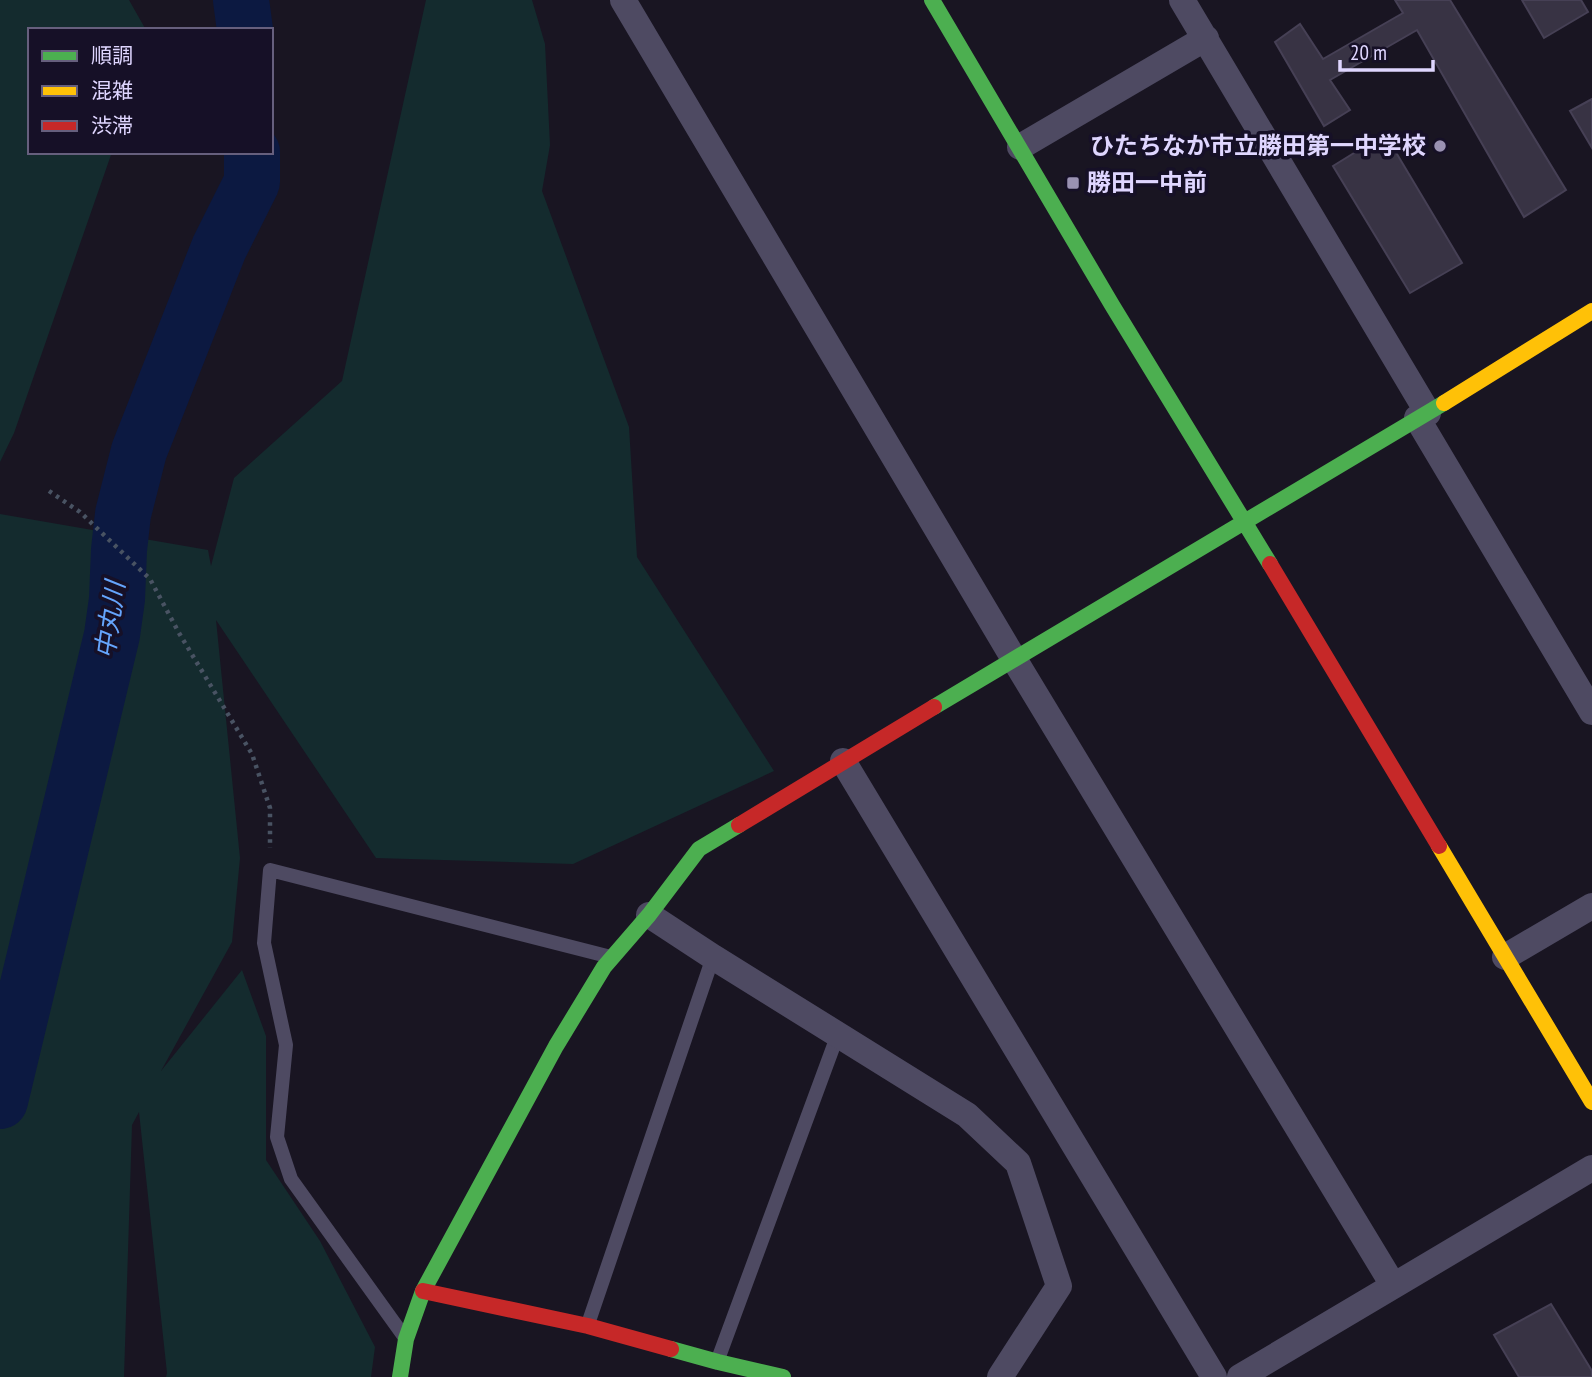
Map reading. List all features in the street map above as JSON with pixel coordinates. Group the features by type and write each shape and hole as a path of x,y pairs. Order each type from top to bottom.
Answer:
{"street":[{"path":"623,0 1014,659 1393,1285"},
{"path":"932,0 1592,1102"},
{"path":"1182,0 1592,712"},
{"path":"1020,147 1206,38"},
{"path":"400,1377 406,1339 423,1291 556,1046 604,967 649,915 699,849 1422,416 1589,319"},
{"path":"843,761 1213,1377"},
{"path":"1505,957 1592,906"},
{"path":"649,915 967,1115 1018,1163 1059,1286 1000,1377"},
{"path":"1240,1377 1592,1168"},
{"path":"423,1291 587,1326 716,1369 783,1377"}],"lane":[{"path":"406,1339 291,1179 277,1137 286,1045 264,943 270,870 612,957"},
{"path":"587,1326 713,957"},
{"path":"716,1369 838,1034"}],"path":[{"path":"49,491 79,512 150,579 179,634 252,754 270,808 270,870"}],"green space":[{"path":"0,0 129,0 145,28 28,28 28,154 111,154 14,433 0,462"},
{"path":"426,0 532,0 545,44 550,145 542,191 629,427 637,557 774,771 573,864 376,858 216,620 240,858 232,942 161,1071 242,970 266,1036 266,1160 320,1241 375,1347 371,1377 166,1377 139,1112 132,1125 124,1377 0,1377 0,514 208,550 211,566 234,478 342,381"}],"building":[{"path":"1395,0 1450,0 1566,190 1524,217 1417,30 1330,80 1350,110 1324,126 1275,42 1300,24 1323,59 1403,13"},
{"path":"1522,0 1581,0 1588,12 1544,38"},
{"path":"1592,99 1592,148 1570,111"},
{"path":"1385,134 1462,263 1410,293 1333,166"},
{"path":"1551,1304 1592,1371 1592,1377 1519,1377 1494,1335"}],"waterway":[{"name":"中丸川","path":"241,0 245,28"},
{"name":"中丸川","path":"0,1101 112,635 123,514 139,451 219,248 252,182 252,154"}],"traffic: fast":[{"path":"932,0 1112,305 1270,564"},
{"path":"934,707 1444,403"},
{"path":"400,1377 406,1339 423,1291 556,1046 604,967 649,915 699,849 739,825"},
{"path":"671,1349 783,1377"}],"traffic: slow":[{"path":"1444,403 1592,311"},
{"path":"1439,846 1592,1102"}],"traffic: jam":[{"path":"1270,564 1439,846"},
{"path":"739,825 934,707"},
{"path":"423,1291 588,1326 671,1349"}],"place":[{"name":"ひたちなか市立勝田第一中学校","path":"1440,146"},
{"name":"勝田一中前","path":"1073,183"}]}
